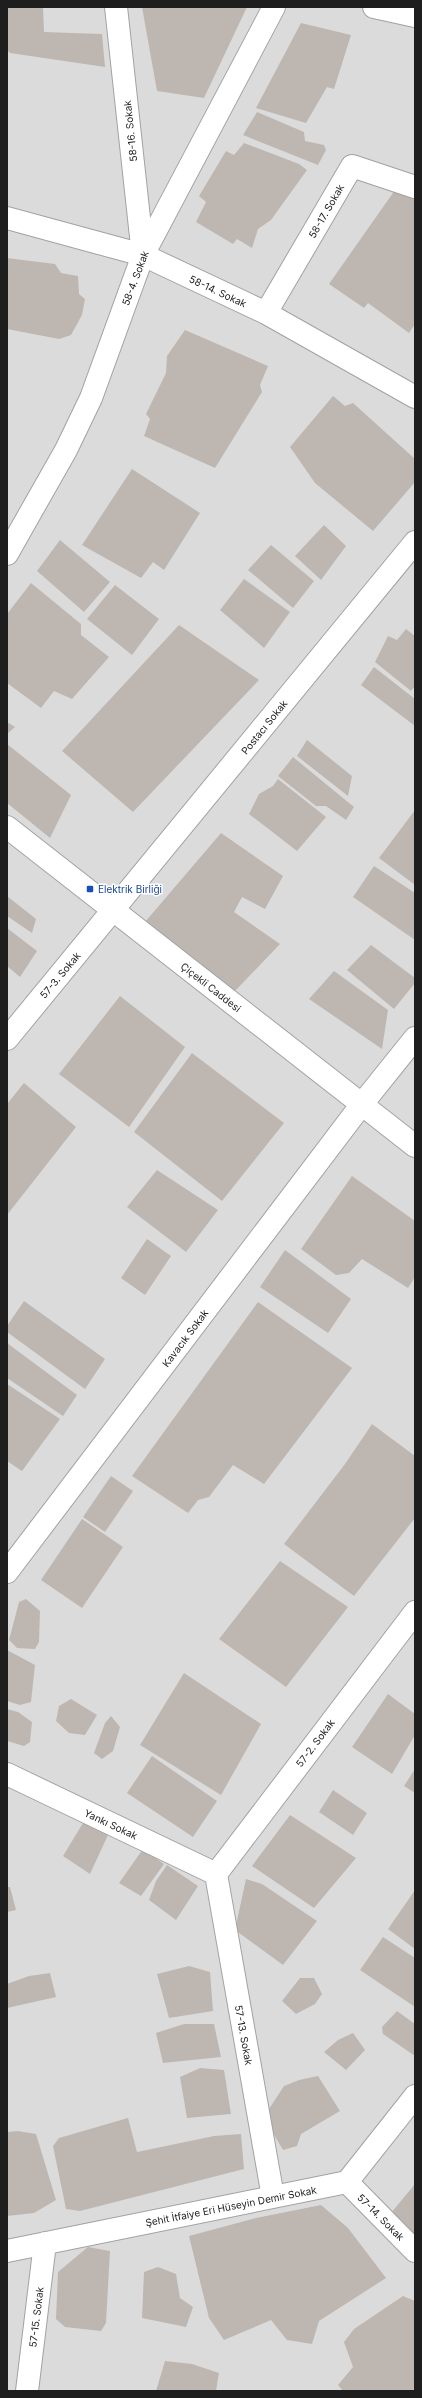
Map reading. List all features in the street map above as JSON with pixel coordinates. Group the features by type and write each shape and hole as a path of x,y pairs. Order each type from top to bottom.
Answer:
{"street":[{"name":"58-16. Sokak","path":"116,7 143,255"},
{"name":"58-4. Sokak","path":"7,554 66,450 91,398 143,255 274,7"},
{"path":"374,7 415,16"},
{"name":"58-17. Sokak","path":"266,313 352,166 415,187"},
{"name":"58-14. Sokak","path":"7,218 143,255 266,313 415,397"},
{"name":"Postacı Sokak","path":"113,911 415,542"},
{"name":"Çiçekli Caddesi","path":"7,827 415,1146"},
{"name":"57-3. Sokak","path":"7,1039 113,911"},
{"name":"Kavacık Sokak","path":"7,1572 362,1104 415,1038"},
{"name":"57-2. Sokak","path":"216,1874 415,1612"},
{"name":"Yankı Sokak","path":"7,1774 216,1874"},
{"name":"57-13. Sokak","path":"216,1874 273,2197"},
{"path":"347,2182 415,2096"},
{"name":"Şehit İtfaiye Eri Hüseyin Demir Sokak","path":"7,2251 347,2182"},
{"name":"57-14. Sokak","path":"347,2182 415,2251"},
{"name":"57-15. Sokak","path":"27,2391 45,2243"}],"shaded area":[{"path":"7,7 415,7 415,2391 7,2391"}],"building":[{"path":"8,7 43,7 44,32 102,34 105,67 10,53 7,50"},
{"path":"142,7 247,7 204,98 157,91"},
{"path":"301,23 351,35 334,89 327,87 306,123 256,108"},
{"path":"257,112 304,132 305,141 324,145 326,150 318,165 243,135"},
{"path":"244,143 299,164 307,170 271,220 258,229 252,248 237,239 233,244 196,222 206,202 199,196 226,151 234,155"},
{"path":"395,190 415,196 415,324 409,333 368,303 364,308 329,284"},
{"path":"7,258 55,264 61,273 78,276 79,294 85,299 82,315 71,335 59,339 7,329"},
{"path":"185,330 268,366 260,385 262,392 215,468 144,436 150,419 146,414 166,373 167,356"},
{"path":"333,396 345,406 353,403 415,459 415,482 373,531 315,483 290,447"},
{"path":"132,469 200,513 164,570 153,562 141,578 82,545"},
{"path":"324,525 346,546 321,580 295,556"},
{"path":"60,540 110,582 84,612 37,571"},
{"path":"271,545 314,581 293,608 248,570"},
{"path":"244,579 290,612 264,648 220,610"},
{"path":"31,583 81,624 81,635 109,657 72,699 54,691 41,708 7,683 7,614"},
{"path":"115,585 159,619 132,655 87,619"},
{"path":"179,625 259,680 133,812 62,751"},
{"path":"406,629 415,636 415,686 411,691 375,662 388,636 397,640"},
{"path":"374,667 415,699 415,726 361,685"},
{"path":"7,722 15,727 7,734"},
{"path":"307,740 352,776 348,796 297,756"},
{"path":"7,744 71,795 50,838 7,803"},
{"path":"293,757 354,807 346,820 326,806 316,806 278,776"},
{"path":"278,779 326,817 297,851 249,814 259,794 273,786"},
{"path":"415,810 415,885 379,858"},
{"path":"221,833 283,876 265,909 242,897 234,912 280,944 235,991 145,922"},
{"path":"374,866 415,893 415,940 353,897"},
{"path":"7,896 36,919 32,933 7,916"},
{"path":"7,928 37,951 20,977 7,966"},
{"path":"371,945 415,978 415,983 394,1009 347,970"},
{"path":"334,971 388,1010 382,1049 309,999"},
{"path":"120,996 185,1047 129,1127 59,1074"},
{"path":"192,1053 284,1123 222,1201 134,1132"},
{"path":"24,1083 76,1127 7,1215 7,1104"},
{"path":"157,1170 218,1210 186,1252 127,1207"},
{"path":"352,1176 415,1221 415,1277 408,1288 362,1259 349,1273 336,1275 301,1249"},
{"path":"147,1239 171,1256 145,1295 121,1278"},
{"path":"285,1250 351,1299 328,1333 260,1287"},
{"path":"24,1301 105,1359 85,1389 7,1332 7,1326"},
{"path":"258,1302 352,1368 264,1484 233,1465 209,1497 198,1500 188,1513 132,1476"},
{"path":"7,1343 77,1395 63,1416 7,1378"},
{"path":"7,1384 60,1419 22,1471 7,1461"},
{"path":"372,1424 415,1456 415,1518 354,1596 284,1544 345,1464"},
{"path":"111,1476 133,1491 105,1532 83,1517"},
{"path":"82,1519 123,1547 82,1608 41,1580"},
{"path":"280,1561 348,1607 286,1687 219,1639"},
{"path":"26,1599 40,1611 39,1642 35,1649 17,1648 9,1640 19,1602"},
{"path":"7,1650 35,1665 31,1702 20,1705 7,1701"},
{"path":"184,1673 261,1724 221,1795 140,1745"},
{"path":"388,1694 415,1714 415,1735 392,1774 352,1747"},
{"path":"71,1699 97,1715 85,1735 69,1733 56,1721 59,1706"},
{"path":"7,1709 18,1712 32,1722 30,1742 24,1746 7,1741"},
{"path":"111,1716 120,1727 113,1751 102,1759 94,1753 105,1723"},
{"path":"152,1756 217,1801 193,1837 127,1793"},
{"path":"415,1769 415,1793 404,1786"},
{"path":"333,1790 367,1813 353,1835 319,1812"},
{"path":"290,1815 356,1858 314,1908 252,1866"},
{"path":"83,1823 93,1825 108,1835 90,1874 63,1856"},
{"path":"143,1849 164,1864 141,1896 119,1883"},
{"path":"167,1865 198,1886 176,1920 149,1900 156,1881"},
{"path":"246,1879 262,1884 317,1921 283,1965 235,1930"},
{"path":"7,1887 10,1887 16,1910 7,1912"},
{"path":"415,1890 415,1949 388,1929"},
{"path":"383,1937 415,1958 415,2007 360,1970"},
{"path":"189,1966 210,1972 213,2011 169,2018 157,1974"},
{"path":"50,1973 56,1997 7,2008 7,1984 29,1976"},
{"path":"300,1978 314,1978 322,1994 315,2004 296,2014 282,2001"},
{"path":"397,2011 415,2024 415,2056 383,2034 382,2027"},
{"path":"184,2024 214,2024 221,2057 163,2063 156,2033"},
{"path":"353,2033 365,2050 346,2070 324,2052 338,2040"},
{"path":"200,2068 224,2070 231,2114 187,2118 180,2077"},
{"path":"318,2076 340,2111 301,2134 297,2146 283,2150 273,2133 269,2109 284,2086 299,2080"},
{"path":"128,2118 137,2152 214,2136 241,2134 244,2169 80,2211 66,2209 53,2146 59,2138"},
{"path":"18,2131 36,2134 56,2200 34,2213 7,2216 7,2132"},
{"path":"415,2184 415,2235 391,2213"},
{"path":"321,2205 348,2228 386,2278 319,2321 312,2344 287,2340 271,2320 224,2340 209,2318 189,2236 256,2218"},
{"path":"88,2247 110,2251 106,2323 101,2331 65,2327 56,2319 58,2272"},
{"path":"158,2267 176,2274 180,2298 193,2307 186,2327 142,2318 144,2272"},
{"path":"403,2296 415,2301 415,2389 411,2391 343,2391 338,2385 353,2367 344,2342 354,2329"},
{"path":"165,2361 192,2364 219,2373 216,2391 156,2391"}],"place":[{"name":"Elektrik Birliği","path":"90,889"}]}
